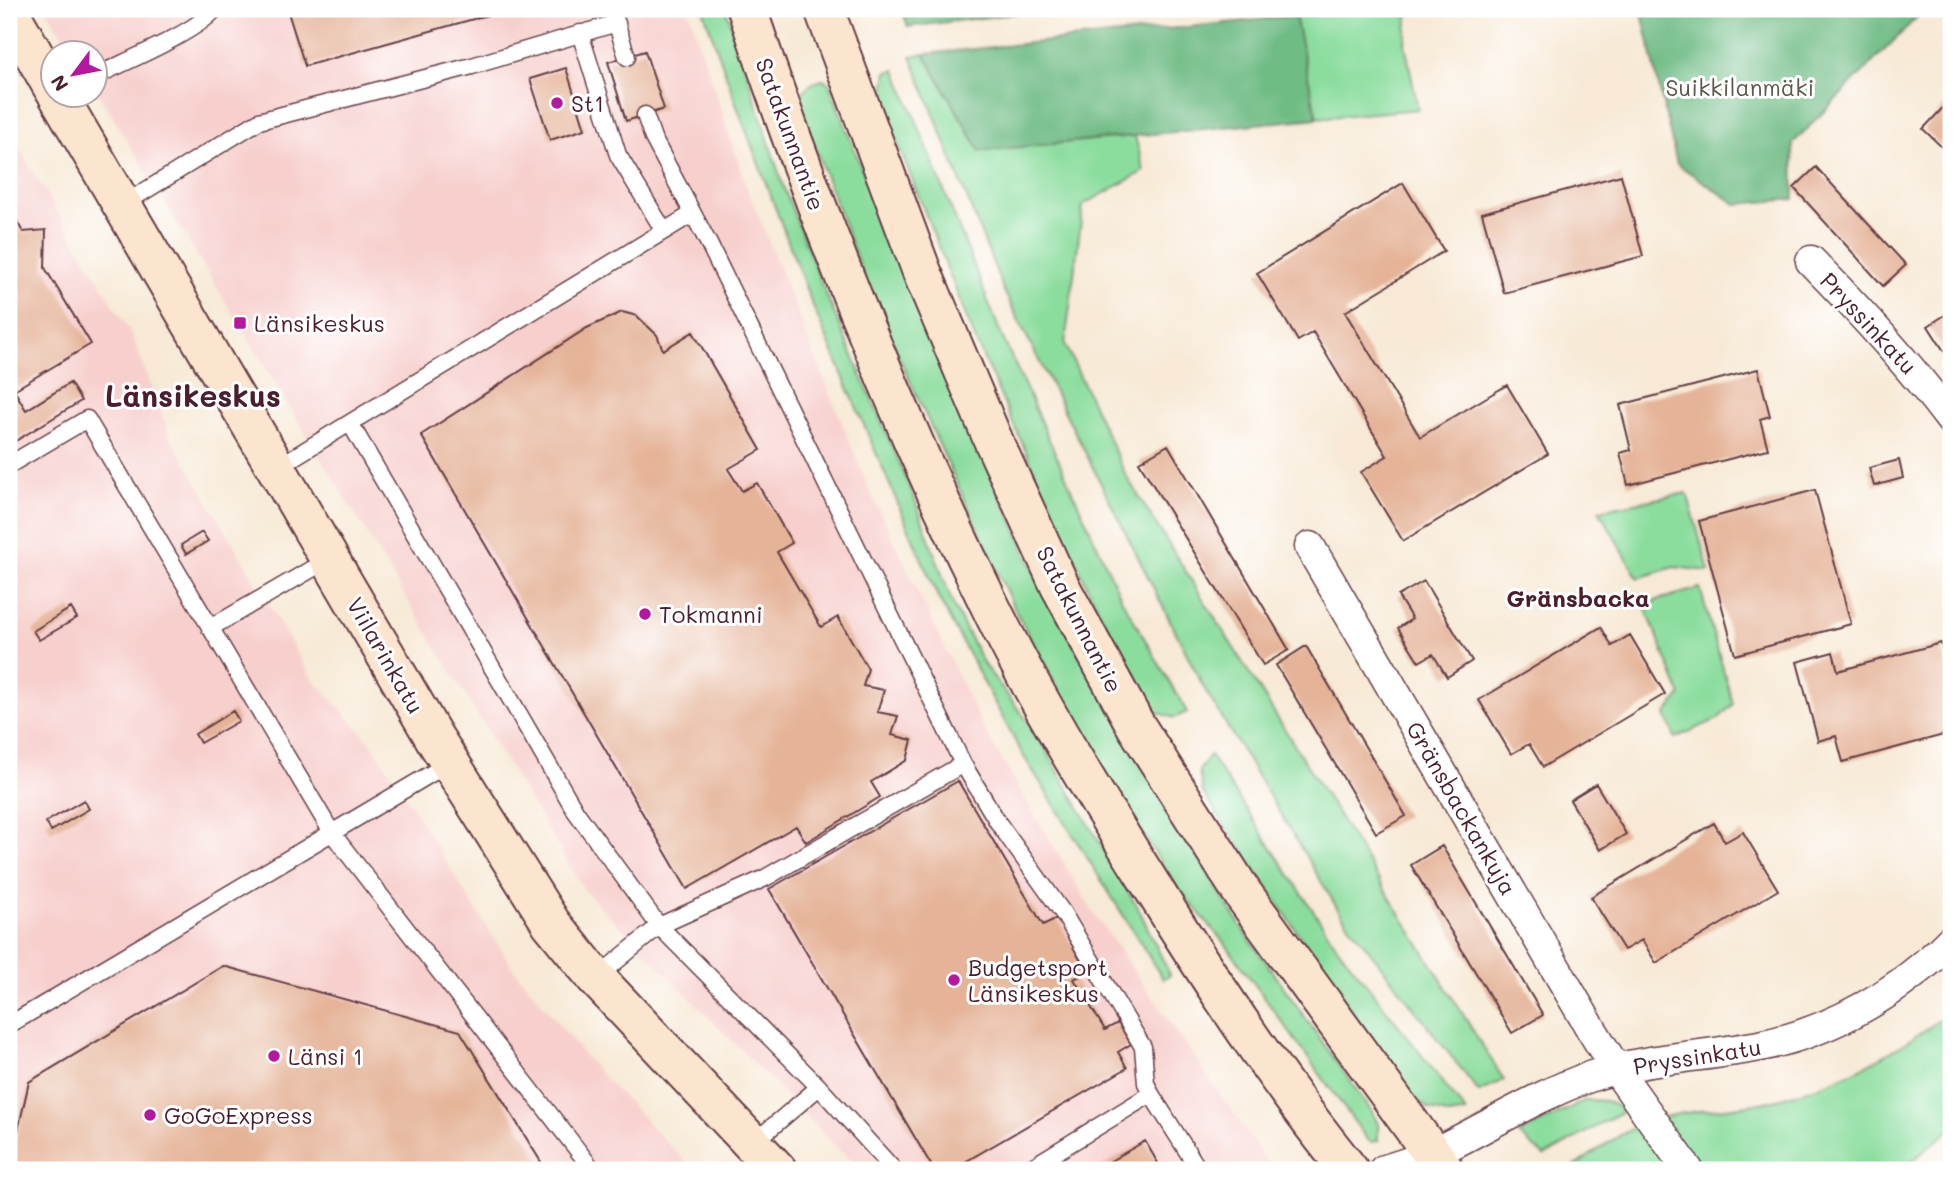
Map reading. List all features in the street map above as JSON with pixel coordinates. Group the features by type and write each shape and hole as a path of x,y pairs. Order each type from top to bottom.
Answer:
{"main road":[{"name":"Satakunnantie","path":"747,9 770,79 858,315 929,478 995,616 1074,762 1185,939 1250,1036 1349,1170"},
{"name":"Satakunnantie","path":"824,9 922,272 994,442 1060,586 1136,726 1243,894 1431,1165"},
{"name":"Viilarinkatu","path":"9,11 38,60"},
{"name":"Viilarinkatu","path":"67,108 449,763 551,923 596,978 765,1157"}],"street":[{"name":"Pryssinkatu","path":"1811,261 1871,321 1914,370 1951,420"},
{"name":"Gränsbackankuja","path":"1310,547 1616,1069 1688,1170"},
{"name":"Pryssinkatu","path":"1384,1170 1431,1165 1573,1084 1616,1069 1646,1062 1762,1046 1819,1029 1864,1007 1902,984 1951,940"}],"lane":[{"path":"108,71 191,28 210,16 215,9"},
{"path":"122,205 259,121 472,66 580,33 614,16 627,57"},
{"path":"580,33 618,155 664,231"},
{"path":"645,115 653,138 709,244 963,764 999,824 1063,912 1143,1047 1146,1083 1151,1094 1199,1170"},
{"path":"276,468 692,214"},
{"path":"9,465 87,419 332,833 593,1170"},
{"path":"350,423 576,812 659,926 819,1087 894,1170"},
{"path":"210,628 329,559"},
{"path":"9,1025 449,763"},
{"path":"596,978 659,926 765,878 963,764"},
{"path":"765,1157 819,1087"},
{"path":"1027,1170 1151,1094"}],"shaded area":[{"path":"46,9 688,9 745,183 868,487 983,728 1091,909 1273,1170 859,1170 585,891 107,108 108,38 64,38"},
{"path":"9,132 131,333 169,434 311,677 373,745 512,967 594,1067 693,1170 9,1170"}],"green space":[{"path":"703,9 726,9 783,186 826,294 912,492 954,607 984,665 1033,728 1141,914 1170,975 1163,979 1020,750 938,597 810,299"},
{"path":"902,9 1052,9 908,27"},
{"path":"1353,9 1408,9 1405,44 1418,109 1317,118 1295,16 1346,13"},
{"name":"Suikkilanmäki","path":"1641,9 1925,9 1793,143 1794,199 1736,204 1677,164"},
{"path":"1295,16 1317,118 980,151 924,54"},
{"path":"924,54 980,151 1135,136 1144,171 1083,205 1065,344 1126,476 1504,1080 1479,1092 1341,914 1204,688 1004,291 911,56"},
{"path":"896,70 1001,334 1121,598 1187,712 1174,718 1157,712 1097,608 978,346 882,104 887,72"},
{"path":"824,80 829,83 902,273 1045,595 1246,934 1372,1112 1378,1124 1378,1141 1371,1142 1367,1139 1227,946 1173,882 1086,741 1014,608 868,289 798,102 808,87"},
{"path":"1687,493 1709,571 1674,567 1638,578 1599,510"},
{"path":"1700,588 1733,704 1718,719 1675,738 1666,714 1681,695 1644,604"},
{"path":"1210,755 1336,945 1466,1112 1450,1115 1429,1109 1410,1094 1203,793 1199,771"},
{"path":"1951,1011 1951,1129 1901,1170 1569,1170 1618,1136 1652,1121 1684,1113 1766,1102 1816,1087 1887,1054"},
{"path":"1586,1100 1606,1101 1625,1110 1544,1156 1519,1134"}],"building":[{"path":"287,9 506,9 506,10 305,66"},
{"path":"645,51 664,109 626,121 608,62"},
{"path":"566,68 585,129 550,140 530,79"},
{"path":"1951,99 1951,156 1923,129"},
{"path":"1816,167 1906,265 1883,286 1794,188"},
{"path":"1621,175 1643,256 1504,293 1482,213"},
{"path":"1403,183 1444,251 1345,312 1420,437 1507,385 1548,454 1403,541 1361,472 1387,456 1313,332 1298,341 1257,273"},
{"path":"9,208 23,232 46,230 45,268 91,344 14,390 26,410 70,383 81,401 9,445"},
{"path":"1951,311 1951,362 1928,326"},
{"path":"622,312 637,316 657,335 663,350 693,332 761,450 728,469 742,491 757,483 792,543 777,552 821,627 838,617 868,669 863,686 884,690 877,712 898,716 892,735 912,740 907,760 871,782 880,797 806,842 796,826 687,889 421,435 587,328"},
{"path":"1758,369 1770,416 1760,419 1768,449 1628,485 1620,453 1631,450 1620,405"},
{"path":"1168,445 1289,650 1263,665 1139,462"},
{"path":"1899,460 1903,478 1874,486 1869,468"},
{"path":"1815,490 1851,624 1735,655 1699,521"},
{"path":"202,532 208,541 186,554 181,545"},
{"path":"1424,581 1472,661 1447,677 1433,654 1419,662 1398,628 1412,619 1398,596"},
{"path":"71,608 77,618 39,640 33,631"},
{"path":"1601,627 1612,646 1630,635 1665,694 1543,767 1529,744 1511,754 1479,700"},
{"path":"1941,643 1948,670 1951,669 1951,733 1843,762 1836,736 1818,741 1797,662 1833,652 1838,671"},
{"path":"1306,646 1406,816 1376,833 1276,665"},
{"path":"233,711 239,721 200,743 195,734"},
{"path":"958,781 1043,925 1057,918 1087,972 1074,979 1105,1030 1118,1023 1131,1044 1118,1052 1127,1068 951,1170 934,1170 769,889"},
{"path":"1596,784 1626,834 1600,850 1570,800"},
{"path":"84,800 89,809 51,831 46,822"},
{"path":"1714,823 1725,842 1743,832 1778,890 1656,963 1642,940 1624,950 1591,897"},
{"path":"1442,846 1543,1015 1512,1033 1411,865"},
{"name":"Länsi 1","path":"223,966 460,1031 546,1170 9,1170 29,1082"},
{"path":"1145,1141 1162,1170 1095,1170"}],"place":[{"name":"St1","path":"557,103"},
{"name":"Länsikeskus","path":"240,323"},
{"name":"Tokmanni","path":"645,614"},
{"name":"Budgetsport Länsikeskus","path":"954,980"},
{"name":"Länsi 1","path":"274,1056"},
{"name":"GoGoExpress","path":"150,1115"}],"district":[{"name":"Länsikeskus","path":"193,395"},
{"name":"Gränsbacka","path":"1578,597"}]}
